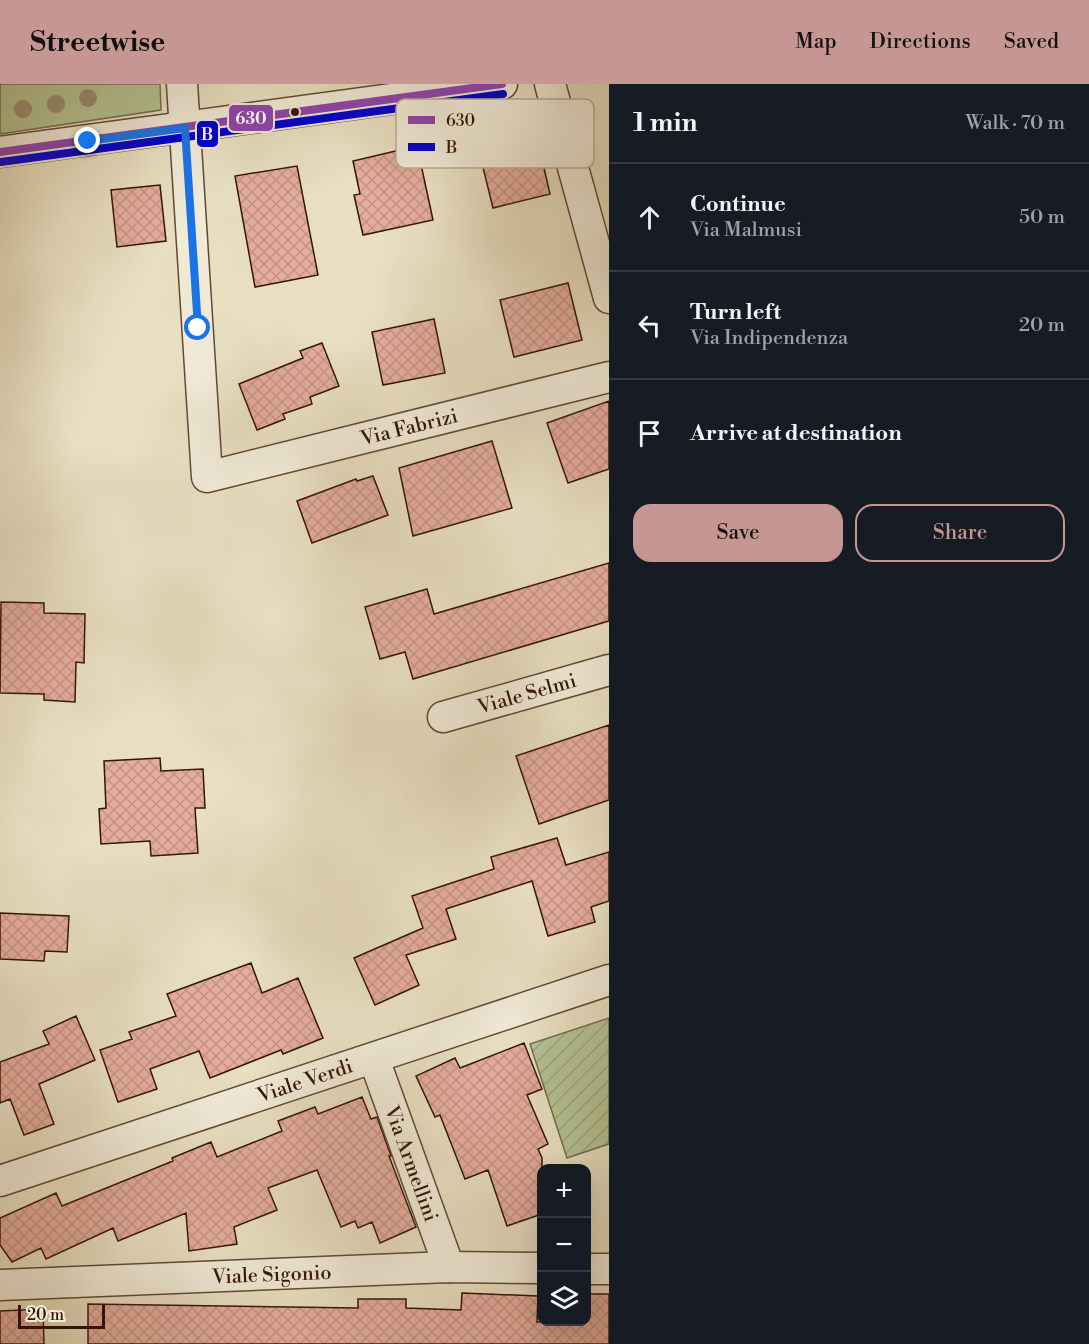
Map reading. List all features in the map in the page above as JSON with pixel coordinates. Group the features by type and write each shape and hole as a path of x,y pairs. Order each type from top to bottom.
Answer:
{"street":[{"path":"182,84 185,128"},
{"path":"0,152 502,84"},
{"path":"550,84 554,99"},
{"name":"Via Fabrizi","path":"185,128 207,477 609,377"},
{"path":"573,168 609,298"},
{"name":"Viale Selmi","path":"443,717 609,670"},
{"name":"Viale Verdi","path":"0,1181 609,980"},
{"name":"Via Armellini","path":"374,1059 450,1267"},
{"name":"Viale Sigonio","path":"0,1285 450,1267 537,1268"},
{"path":"591,1269 609,1269"}],"green space":[{"path":"0,84 160,84 161,110 0,134"},
{"path":"609,1018 609,1144 567,1158 530,1044"}],"building":[{"path":"396,151 396,168 422,168 433,220 363,235 354,195 360,194 353,161"},
{"path":"297,166 318,275 255,287 235,176"},
{"path":"483,168 544,168 550,194 493,208"},
{"path":"160,185 166,241 117,247 111,190"},
{"path":"568,283 582,340 514,357 500,300"},
{"path":"434,319 445,373 383,385 372,332"},
{"path":"322,343 339,386 310,397 312,404 283,414 285,419 257,430 239,384 303,358 300,351"},
{"path":"609,401 609,469 568,483 547,423"},
{"path":"492,441 512,508 413,536 399,468"},
{"path":"373,476 388,515 312,543 297,501 356,479 357,481"},
{"path":"609,563 609,621 413,679 405,652 380,659 365,607 427,589 434,614"},
{"path":"1,602 44,603 44,613 85,614 84,663 76,662 75,702 44,700 44,694 0,693"},
{"path":"609,725 609,800 539,824 516,756"},
{"path":"160,758 161,771 203,769 205,808 195,808 198,853 151,856 150,841 101,844 99,809 106,808 104,761"},
{"path":"557,838 566,865 609,852 609,901 591,907 595,922 548,936 532,881 446,909 456,939 406,955 419,985 375,1005 354,958 423,928 412,896 494,869 491,857"},
{"path":"0,913 69,916 67,952 45,951 44,961 0,959"},
{"path":"251,963 262,993 298,978 323,1038 283,1054 281,1050 210,1078 199,1051 150,1069 157,1089 118,1102 100,1050 132,1039 129,1032 176,1016 167,994"},
{"path":"76,1016 95,1060 39,1084 54,1124 24,1135 10,1099 0,1103 0,1062 49,1044 43,1031"},
{"path":"524,1043 542,1089 527,1095 548,1144 538,1149 542,1164 537,1164 537,1216 507,1226 488,1170 465,1179 440,1115 435,1117 416,1076 455,1058 460,1068"},
{"path":"362,1097 371,1119 377,1117 416,1227 380,1243 372,1222 358,1228 355,1221 341,1227 317,1170 268,1188 277,1210 234,1227 237,1244 189,1251 186,1213 118,1241 113,1228 46,1259 41,1248 12,1262 0,1245 0,1218 56,1193 62,1206 173,1161 172,1158 211,1142 217,1157 282,1131 278,1121 315,1107 318,1114"},
{"path":"462,1293 537,1296 537,1326 591,1326 591,1294 609,1294 609,1344 88,1344 88,1304 358,1308 358,1299 406,1299 406,1308 461,1310"},
{"path":"43,1309 44,1344 0,1344 0,1311"}],"transit line":[{"name":"630","path":"0,152 502,84"},
{"name":"B","path":"466,99 503,94"},
{"name":"B","path":"1,162 396,108"}],"route":[{"path":"88,141 185,128 198,328"}]}
